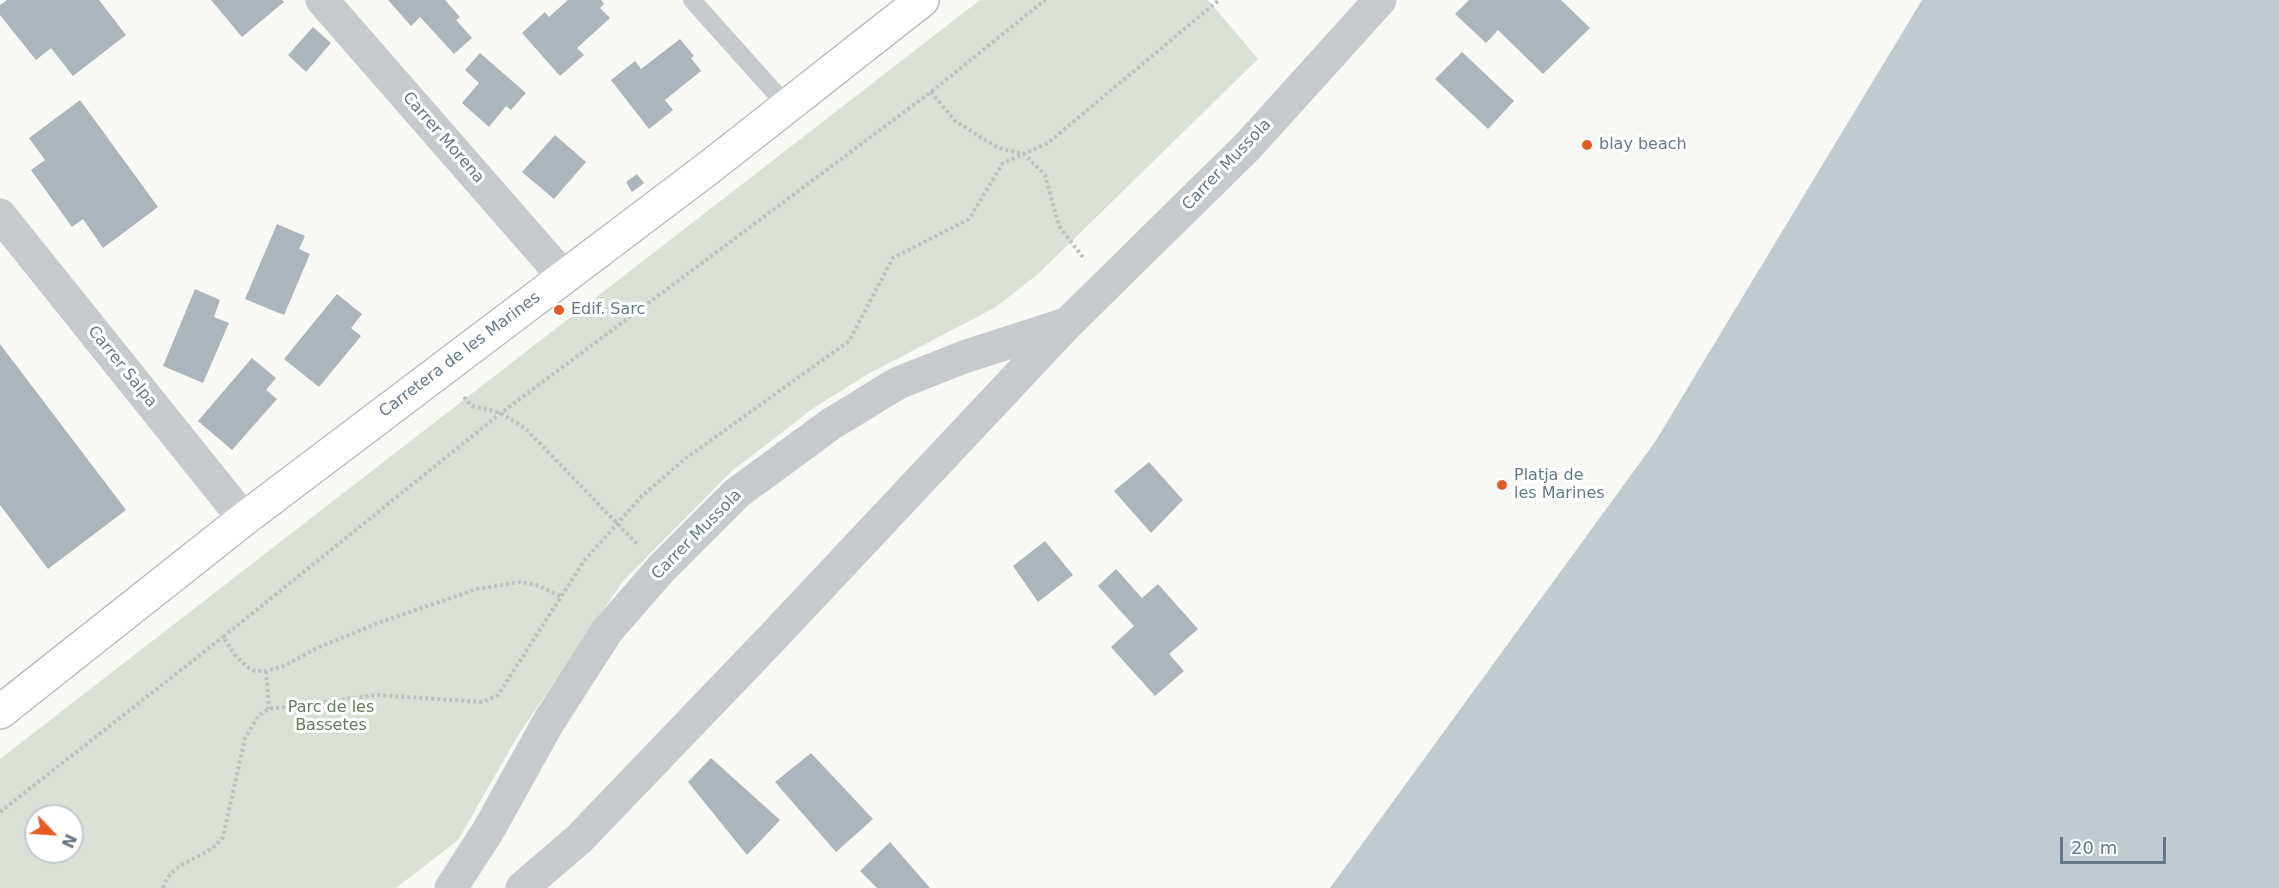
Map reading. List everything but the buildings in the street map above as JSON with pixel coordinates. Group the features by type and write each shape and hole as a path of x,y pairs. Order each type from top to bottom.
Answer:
{"main road":[{"name":"Carretera de les Marines","path":"0,712 244,519 787,106 922,0"}],"street":[{"name":"Carrer Morena","path":"322,0 563,276"},
{"name":"Carrer Mussola","path":"522,888 579,839 1068,323 1248,146 1380,0"},
{"name":"Carrer Salpa","path":"0,215 244,519"},
{"name":"Carrer Mussola","path":"451,888 488,831 532,749 607,631 661,569 737,493 831,424 898,383 964,357 1068,323"}],"lane":[{"path":"692,0 787,106"}],"path":[{"path":"0,812 223,637 501,413 931,92 1045,0"},
{"path":"163,888 168,876 175,869 214,848 223,837 245,738 259,715 269,709 377,695 475,701 490,700 498,695 584,561 642,496 686,458 849,341 893,258 969,219 1003,163 1048,143 1219,0"},
{"path":"931,92 955,121 963,127 998,148 1024,154 1045,175 1059,226 1105,287"},
{"path":"440,370 472,406 501,413 526,429 661,569"},
{"path":"223,637 246,666 255,671 266,671 284,666 317,648 378,622 477,589 520,582 537,585 560,596"},
{"path":"266,671 269,709"}],"green space":[{"name":"Parc de les Bassetes","path":"980,0 1208,0 1258,59 1038,274 996,307 868,374 812,409 732,471 623,581 517,737 458,840 396,888 0,888 0,759"}],"shaded area":[{"path":"1922,0 2279,0 2279,888 1330,888 1655,442"}],"place":[{"name":"blay beach","path":"1587,145"},
{"name":"Edif. Sarc","path":"559,310"},
{"name":"Platja de les Marines","path":"1502,485"}]}
